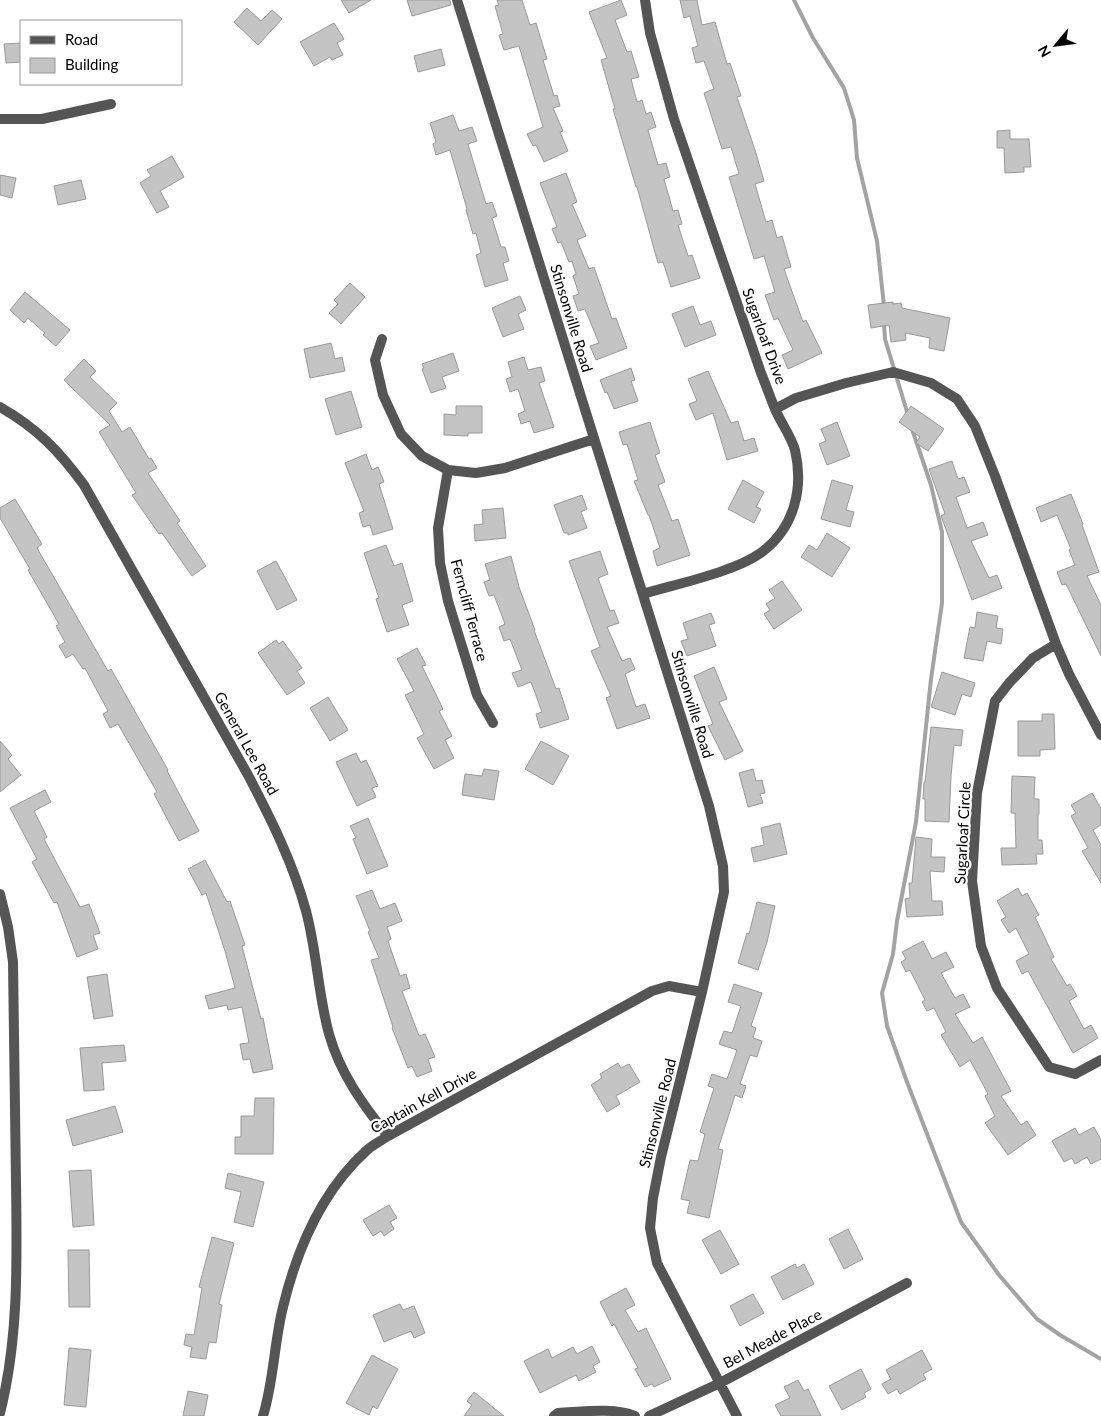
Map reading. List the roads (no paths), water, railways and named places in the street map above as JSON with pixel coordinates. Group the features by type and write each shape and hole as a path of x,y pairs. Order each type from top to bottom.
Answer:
{"street":[{"name":"Stinsonville Road","path":"457,0 709,806 723,866 724,892 702,992 661,1157 653,1198 650,1228 657,1263 738,1416"},
{"name":"Sugarloaf Drive","path":"643,594 715,573 761,553 789,522 795,509 798,494 798,471 794,450 776,409 732,291 674,119 650,33 645,0"},
{"path":"0,119 42,119 111,104"},
{"path":"382,339 376,360 383,395 401,434 422,456 448,470 476,473 505,468 594,439"},
{"path":"776,409 796,398 846,383 893,372 931,383 957,399 974,426 995,476 1056,644 1069,674 1101,735"},
{"name":"General Lee Road","path":"0,407 17,417 50,442 84,485 248,775 273,823 306,910 323,1005 335,1052 364,1106 388,1136"},
{"name":"Ferncliff Terrace","path":"448,470 438,528 440,563 448,601 477,695 493,723"},
{"name":"Sugarloaf Circle","path":"1056,644 1034,658 1009,683 995,701 977,793 972,881 981,946 997,988 1049,1067 1075,1074 1101,1060"},
{"path":"0,894 8,927 13,962 17,1259 8,1383 0,1413"},
{"name":"Captain Kell Drive","path":"263,1416 272,1380 283,1308 306,1234 322,1206 342,1178 366,1150 388,1136 652,991 670,986 702,992"},
{"name":"Bel Meade Place","path":"648,1416 720,1383 907,1283"},
{"path":"554,1416 558,1413 598,1411 628,1413 635,1416"}],"waterway":[{"path":"794,0 813,38 844,88 854,120 857,158 877,241 884,306"},
{"path":"884,323 885,339 908,415"},
{"path":"912,429 931,485 942,532 942,603 931,679 916,822 897,921 893,954 882,993 887,1026 961,1222 999,1275 1037,1319 1101,1359"}]}
